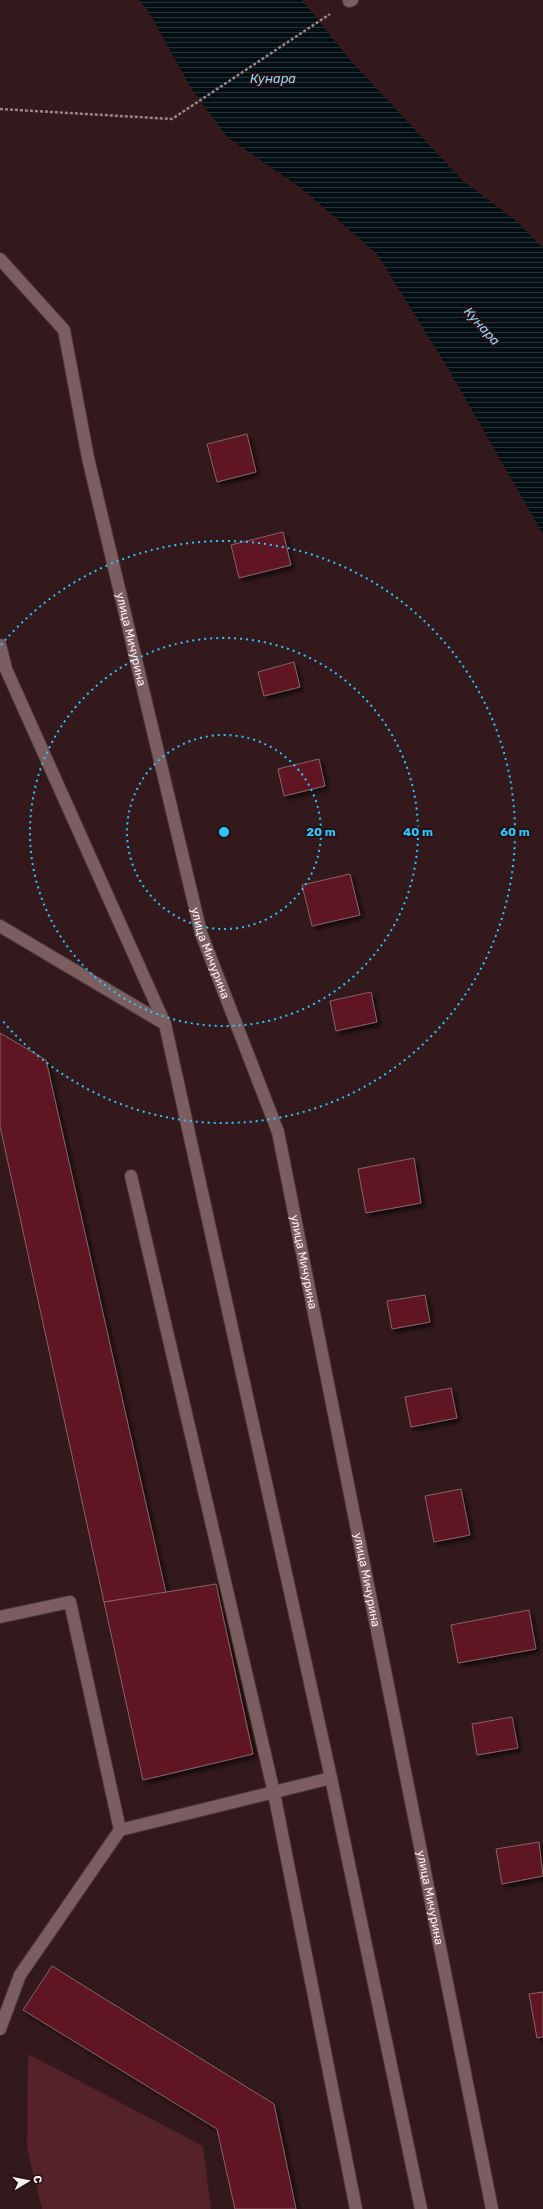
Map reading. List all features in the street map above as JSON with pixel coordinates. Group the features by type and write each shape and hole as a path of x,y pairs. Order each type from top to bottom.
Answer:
{"street":[{"name":"улица Мичурина","path":"0,259 64,330 88,458 201,933 278,1132 492,2209"},
{"path":"0,645 6,669 165,1024 331,1778 421,2209"},
{"path":"0,926 165,1024"},
{"path":"131,1176 274,1793 356,2209"},
{"path":"0,1617 70,1602 120,1830"},
{"path":"0,2030 20,1975 120,1830 331,1778"}],"path":[{"path":"0,109 172,119 350,1"}],"shaded area":[{"path":"28,2054 203,2146 211,2209 42,2209 27,2148"}],"water":[{"name":"Кунара","path":"139,0 302,0 351,61 462,180 515,220 543,248 543,534 446,365 377,254 301,188 227,137 191,88 149,12"}],"building":[{"path":"247,434 256,472 217,482 207,444"},
{"path":"283,532 291,565 239,578 231,545"},
{"path":"294,662 300,687 264,696 258,672"},
{"path":"319,759 325,786 284,796 278,769"},
{"path":"350,874 360,915 312,926 302,885"},
{"path":"371,992 377,1022 336,1031 330,1001"},
{"path":"0,1033 46,1060 166,1593 104,1602 0,1126"},
{"path":"414,1158 421,1203 366,1213 358,1169"},
{"path":"425,1295 430,1322 392,1329 387,1301"},
{"path":"451,1388 457,1418 411,1427 405,1397"},
{"path":"461,1489 470,1535 434,1542 425,1496"},
{"path":"216,1584 253,1754 143,1780 104,1602"},
{"path":"529,1610 536,1649 458,1663 451,1625"},
{"path":"512,1717 518,1748 477,1755 472,1724"},
{"path":"539,1842 543,1876 502,1884 496,1849"},
{"path":"52,1966 274,2104 296,2209 235,2209 217,2129 23,2010"},
{"path":"543,1992 543,2037 537,2038 529,1994"}]}
